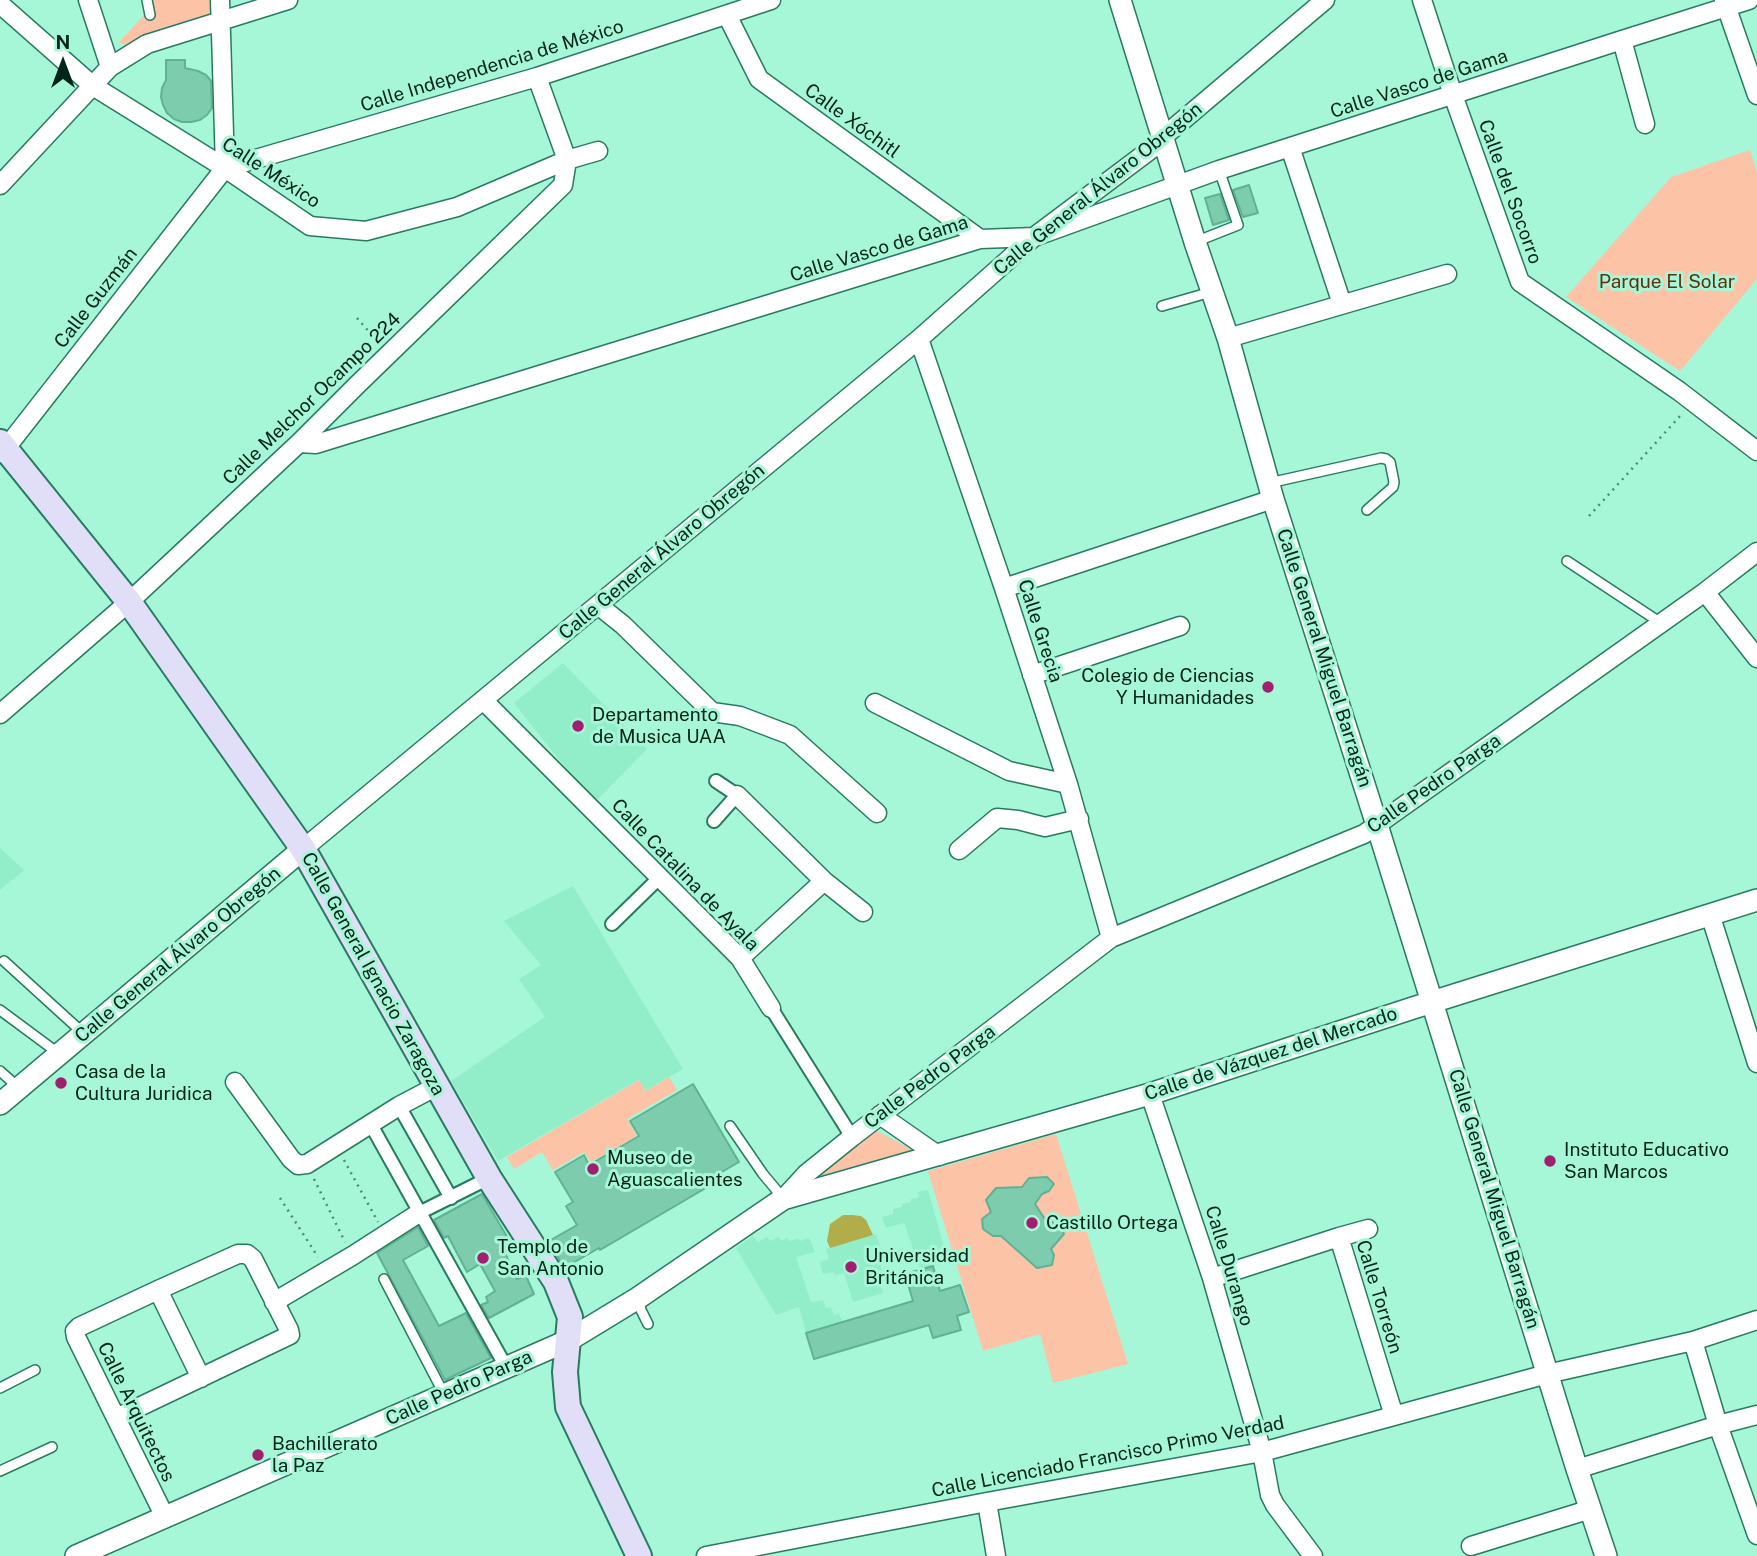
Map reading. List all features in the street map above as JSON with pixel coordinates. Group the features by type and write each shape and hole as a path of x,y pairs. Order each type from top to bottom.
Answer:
{"main road":[{"name":"Calle General Ignacio Zaragoza","path":"2,448 130,601 303,849 489,1178 556,1282 570,1317 565,1372 568,1407 639,1556"}],"street":[{"path":"88,0 110,67"},
{"path":"220,0 225,168"},
{"path":"0,185 110,67 147,44 288,0"},
{"name":"Calle Independencia de México","path":"225,168 537,77 771,0"},
{"name":"Calle General Miguel Barragán","path":"1120,0 1195,242 1228,338 1271,491 1606,1556"},
{"name":"Calle General Álvaro Obregón","path":"0,1104 303,849 919,339 1034,237 1154,147 1325,0"},
{"name":"Calle del Socorro","path":"1422,0 1520,282 1693,402 1757,451"},
{"name":"Calle Vasco de Gama","path":"299,443 316,444 980,239 1034,237 1220,170 1622,40 1725,3 1749,0"},
{"path":"1725,3 1757,96"},
{"name":"Calle México","path":"0,4 93,86 225,168 310,226 366,231 457,207 567,160 598,151"},
{"name":"Calle Xóchitl","path":"727,15 759,79 980,239"},
{"path":"1622,40 1645,124"},
{"path":"537,77 567,160"},
{"path":"1290,147 1342,304"},
{"name":"Calle Melchor Ocampo 224","path":"0,714 130,601 299,443 563,185 567,160"},
{"name":"Calle Guzmán","path":"2,448 225,168"},
{"path":"1228,338 1447,274"},
{"name":"Calle Grecia","path":"919,339 1068,784 1111,938"},
{"path":"1004,587 1271,491"},
{"name":"Calle Pedro Parga","path":"76,1556 569,1340 638,1298 783,1199 806,1174 852,1137 1111,938 1364,834 1757,552"},
{"path":"1704,592 1757,658"},
{"path":"598,605 623,625 712,712 740,716 790,735 877,813"},
{"path":"1032,674 1180,626"},
{"name":"Calle Catalina de Ayala","path":"483,700 740,958 852,1137"},
{"path":"875,703 1009,771 1068,784"},
{"path":"716,781 737,795 824,881 863,912"},
{"path":"714,821 737,795"},
{"path":"959,850 997,818 1045,827 1079,819"},
{"path":"612,924 659,878"},
{"path":"740,958 824,881"},
{"name":"Calle de Vázquez del Mercado","path":"783,1199 1150,1094 1413,1007 1433,1003 1757,900"},
{"path":"1710,915 1757,1063"},
{"path":"235,1082 291,1159 302,1165 437,1086"},
{"name":"Calle Durango","path":"1150,1094 1212,1278 1262,1452 1270,1495 1313,1556"},
{"path":"399,1106 451,1198"},
{"path":"880,1115 939,1156"},
{"path":"370,1124 506,1367"},
{"path":"116,1418 290,1335 275,1302 419,1213 489,1178"},
{"path":"1339,1237 1368,1229"},
{"name":"Calle Torreón","path":"1212,1278 1339,1237 1394,1416"},
{"name":"Calle Arquitectos","path":"165,1517 75,1331 238,1254 247,1254 253,1259 275,1302"},
{"path":"158,1290 201,1378"},
{"name":"Calle Licenciado Francisco Primo Verdad","path":"706,1556 1262,1452 1547,1374 1693,1341 1757,1320"},
{"path":"1693,1341 1718,1425 1757,1535"},
{"path":"1577,1469 1757,1415"},
{"path":"987,1502 996,1556"},
{"path":"1471,1546 1591,1509"}],"lane":[{"path":"147,0 150,15"},
{"path":"1195,242 1238,225 1220,170"},
{"path":"1162,306 1212,292"},
{"path":"1271,491 1385,459 1390,462 1393,487 1367,510"},
{"path":"1567,561 1661,623"},
{"path":"4,961 84,1034"},
{"path":"0,1010 59,1054"},
{"path":"0,1071 19,1088"},
{"path":"730,1126 783,1199"},
{"path":"384,1279 444,1394"},
{"path":"638,1298 648,1324"},
{"path":"0,1388 35,1370"},
{"path":"0,1471 52,1447"}],"path":[{"path":"357,318 389,354"},
{"path":"1589,516 1693,402"},
{"path":"336,1144 385,1235"},
{"path":"302,1165 352,1256"},
{"path":"280,1198 327,1271"}],"shaded area":[{"name":"Departamento de Musica UAA","path":"563,663 647,749 594,803 514,703"},
{"path":"0,848 24,870 0,890"},
{"path":"573,886 683,1069 645,1091 638,1080 498,1161 451,1081 545,1017 519,979 541,965 504,921"},
{"path":"928,1190 948,1262 920,1269 904,1223 886,1228 882,1217 893,1214 893,1209 919,1197 918,1192"},
{"path":"843,1215 861,1216 873,1235 830,1248 827,1241 830,1224"},
{"name":"Universidad Británica","path":"876,1234 884,1258 879,1260 885,1279 880,1281 883,1293 853,1302 844,1273 823,1274 820,1262 829,1259 826,1249"},
{"path":"753,1236 758,1242 767,1237 770,1241 779,1237 781,1241 787,1238 790,1241 798,1238 800,1241 809,1238 815,1252 796,1257 811,1302 823,1300 826,1308 831,1307 834,1315 839,1314 843,1322 806,1333 799,1307 776,1315 736,1248"}],"green space":[{"path":"141,0 212,0 212,4 209,14 128,46 119,42 145,14"},
{"name":"Parque El Solar","path":"1750,150 1757,173 1757,279 1680,371 1566,297 1671,177"},
{"path":"669,1077 677,1090 627,1119 637,1136 591,1162 584,1152 553,1170 542,1152 514,1169 507,1157 639,1080 646,1091"},
{"path":"875,1130 913,1150 808,1179"},
{"path":"1056,1134 1128,1364 1053,1383 1040,1334 983,1351 928,1171"}],"building":[{"path":"166,60 185,60 185,68 206,75 211,81 212,108 200,120 182,122 167,113 161,97 166,80"},
{"path":"1249,185 1258,213 1243,217 1233,190"},
{"path":"1220,194 1229,220 1213,225 1205,198"},
{"name":"Museo de Aguascalientes","path":"693,1084 739,1162 708,1180 711,1185 564,1268 549,1241 577,1225 566,1206 573,1202 555,1172 584,1155 589,1165 639,1136 630,1121"},
{"path":"1047,1177 1054,1184 1035,1204 1046,1221 1060,1224 1064,1234 1051,1249 1054,1255 1052,1265 1037,1268 1001,1236 993,1236 983,1229 982,1219 991,1212 986,1200 996,1188 1022,1187 1029,1178"},
{"name":"Templo de San Antonio","path":"482,1194 513,1247 504,1251 517,1279 526,1276 534,1294 489,1318 481,1305 488,1302 486,1297 495,1291 480,1264 467,1272 448,1236 444,1238 434,1220"},
{"path":"418,1227 428,1246 403,1260 439,1326 466,1313 491,1358 445,1380 377,1253"},
{"path":"933,1266 940,1291 960,1285 969,1312 957,1316 961,1330 933,1338 929,1325 814,1359 806,1333 913,1301 905,1274"}],"place":[{"name":"Colegio de Ciencias Y Humanidades","path":"1268,687"},
{"name":"Departamento de Musica UAA","path":"578,726"},
{"name":"Casa de la Cultura Juridica","path":"61,1083"},
{"name":"Instituto Educativo San Marcos","path":"1550,1161"},
{"name":"Museo de Aguascalientes","path":"593,1169"},
{"name":"Castillo Ortega","path":"1032,1223"},
{"name":"Templo de San Antonio","path":"483,1258"},
{"name":"Universidad Británica","path":"851,1267"},
{"name":"Bachillerato la Paz","path":"258,1455"}]}
